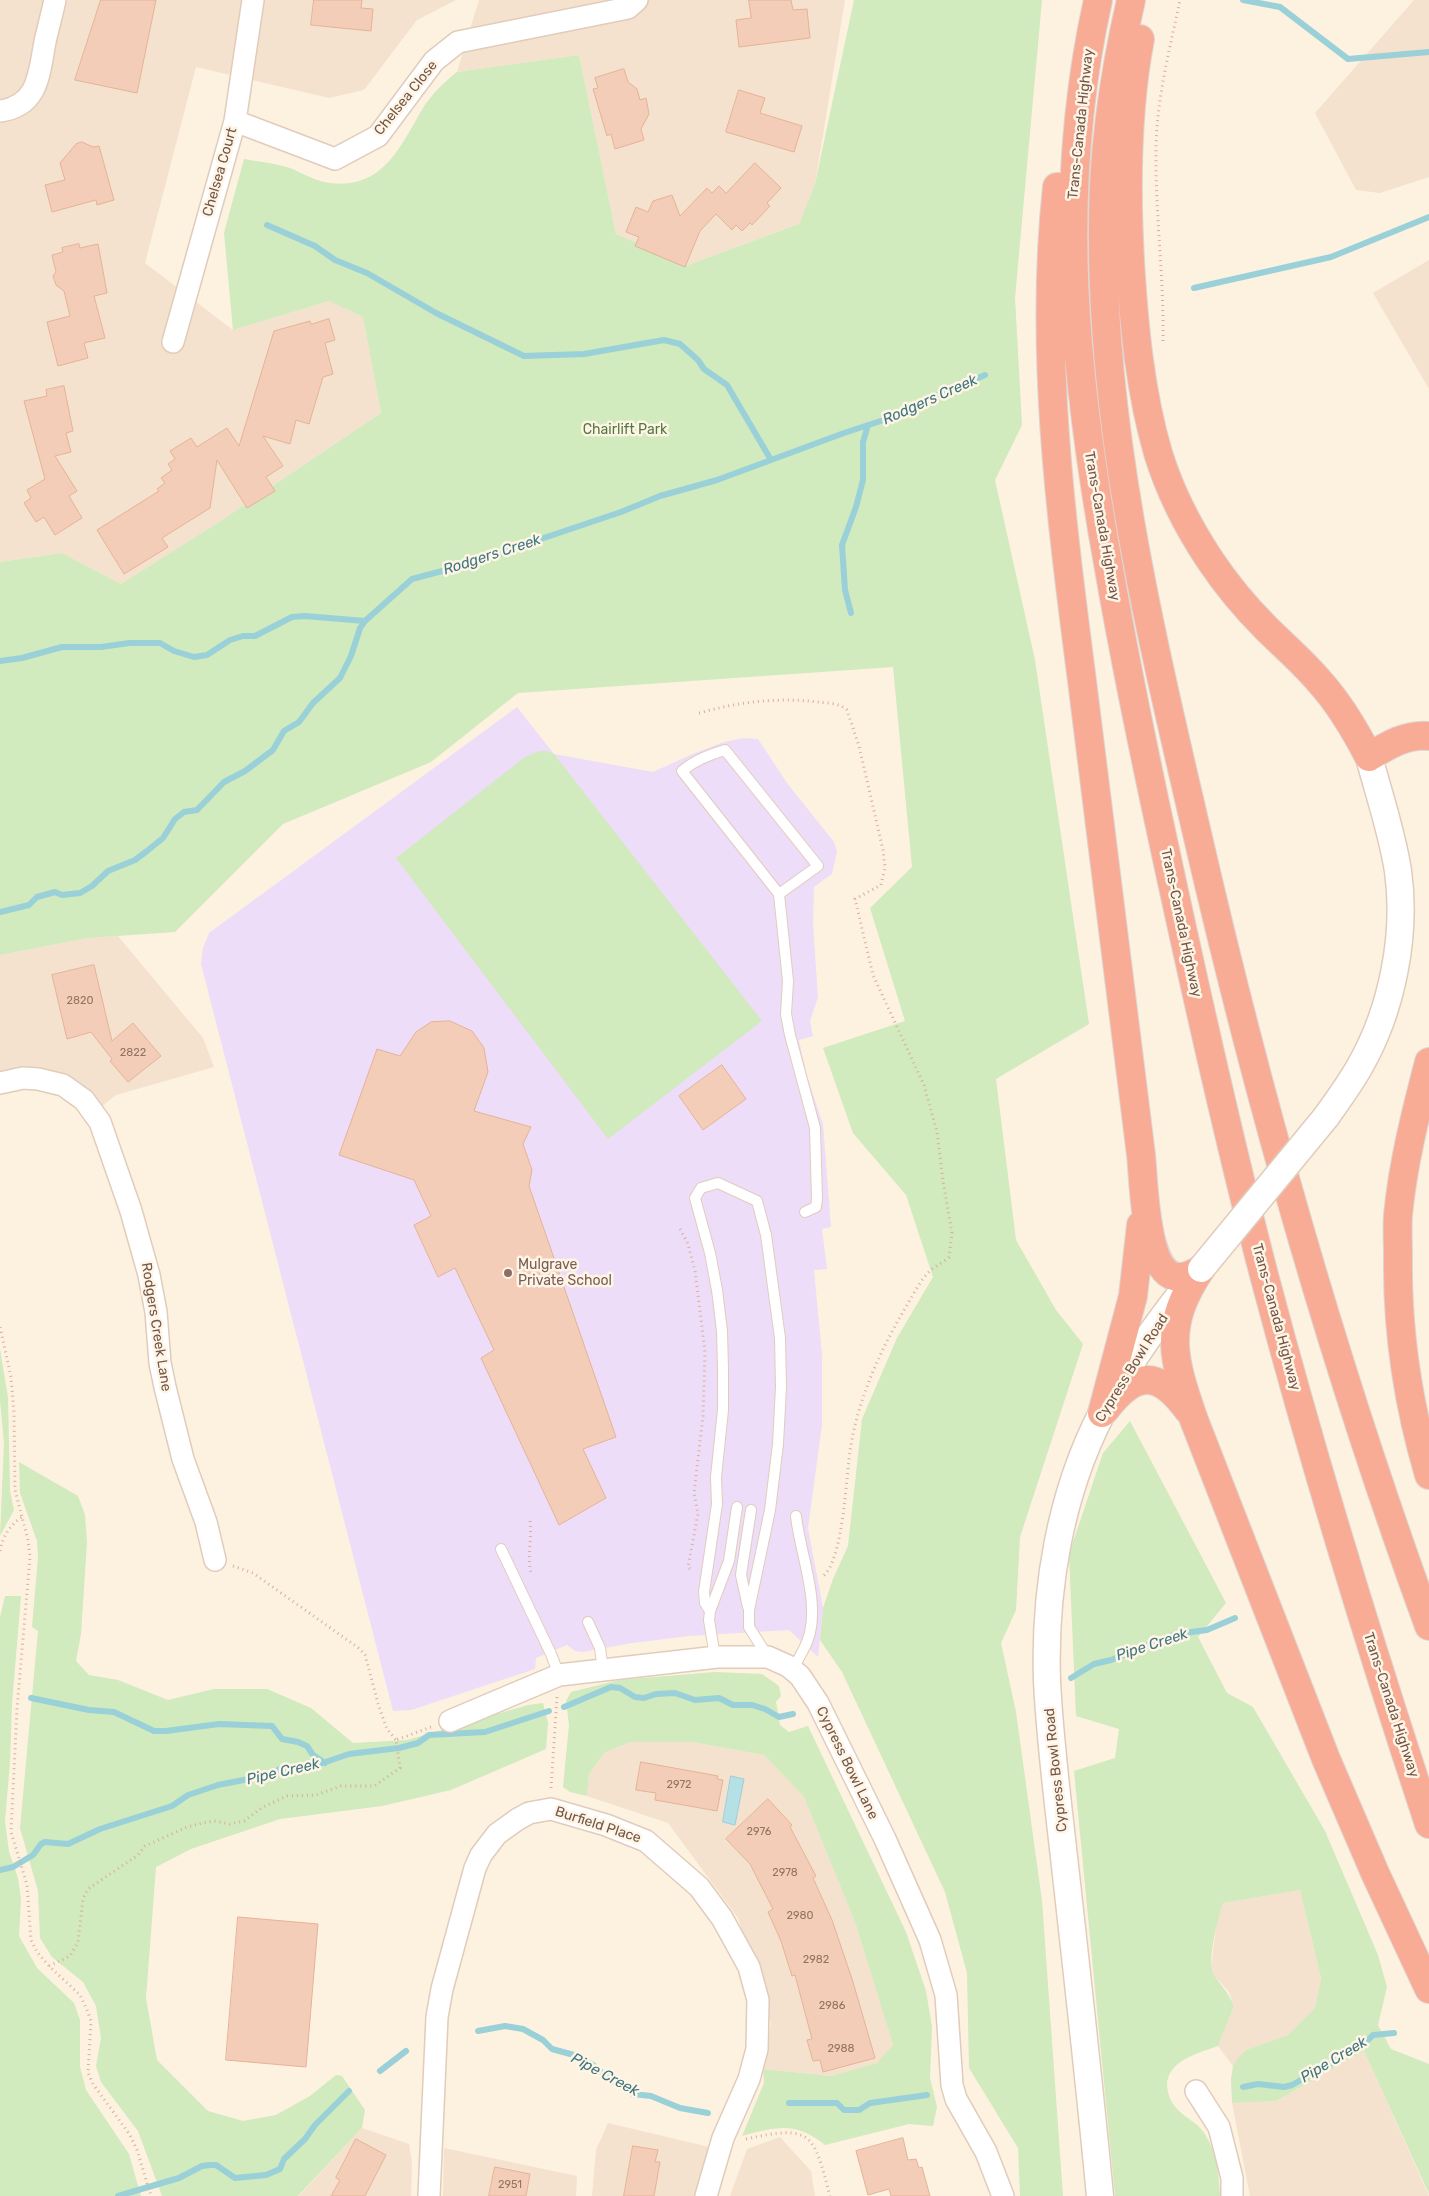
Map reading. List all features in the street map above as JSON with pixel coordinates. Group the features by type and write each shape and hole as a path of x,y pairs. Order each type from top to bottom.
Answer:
{"highway":[{"name":"Trans-Canada Highway","path":"1098,0 1080,101 1074,162 1072,221 1073,283 1083,409 1092,474 1115,604 1180,922 1262,1268 1335,1524 1429,1824"},
{"name":"Trans-Canada Highway","path":"1130,0 1111,107 1105,167 1103,224 1108,347 1122,470 1187,793 1244,1030 1313,1274 1384,1499 1429,1626"},
{"path":"1148,0 1139,47 1132,107 1128,225 1131,280 1139,358 1149,418 1172,491 1188,525 1210,561 1235,595 1319,680 1355,730 1369,757 1402,739 1429,736"},
{"path":"1090,37 1073,100 1060,163 1053,226 1050,290 1054,419 1074,620 1150,1235 1160,1265 1171,1275 1179,1277 1190,1275 1201,1269"},
{"path":"1429,1062 1415,1114 1398,1216 1398,1297 1404,1360 1414,1416 1429,1475"},
{"path":"1102,1413 1133,1296 1140,1241 1143,1168"},
{"path":"1201,1269 1184,1298 1178,1315 1175,1335 1177,1371 1194,1420 1326,1759 1429,1989"},
{"path":"1102,1413 1120,1391 1130,1384 1141,1380 1152,1380 1172,1391 1194,1420"}],"street":[{"path":"0,111 12,109 20,104 34,88 40,75 55,0"},
{"name":"Chelsea Court","path":"173,342 235,121 253,0"},
{"name":"Chelsea Close","path":"235,121 335,159 378,136 434,61 458,42 628,8 637,0"},
{"name":"Cypress Bowl Road","path":"1100,2196 1050,1721 1047,1669 1051,1592 1056,1553 1076,1475 1102,1413 1149,1336 1201,1269 1326,1117 1357,1071 1376,1034 1388,995 1397,952 1400,912 1398,872 1390,832 1369,757"},
{"name":"Rodgers Creek Lane","path":"0,1083 23,1078 38,1079 63,1085 84,1100 100,1122 131,1211 147,1267 156,1312 160,1363 165,1388 183,1459 206,1522 215,1560"},
{"name":"Cypress Bowl Lane","path":"450,1721 559,1675 715,1657 768,1657 778,1660 792,1670 809,1687 818,1703 884,1839 930,1940 946,1995 952,2085 956,2099 986,2152 1003,2196"},
{"name":"Burfield Place","path":"429,2196 437,2017 442,1989 475,1868 489,1843 502,1830 529,1814 551,1809 646,1841 699,1887 722,1918 749,1967 758,2000 756,2049 749,2079 723,2138 706,2196"},
{"path":"1196,2091 1219,2126 1232,2178 1232,2196"}],"lane":[{"path":"779,894 818,866 726,750 690,764 682,771 779,894 788,981 786,1014 815,1128 816,1207 805,1212"},
{"path":"710,1611 705,1602 704,1592 717,1504 716,1477 722,1410 722,1331 710,1253 696,1198 701,1188 718,1182 757,1201 766,1235 780,1338 781,1387 778,1444 770,1510 749,1610 749,1627 768,1657"},
{"path":"715,1657 709,1620 710,1611 729,1561 736,1507"},
{"path":"749,1610 741,1575 751,1510"},
{"path":"792,1670 807,1642 811,1626 812,1609 796,1516"},
{"path":"501,1549 551,1654 559,1675"},
{"path":"588,1622 600,1648 602,1670"}],"path":[{"path":"1162,347 1162,276 1156,204 1156,144 1164,76 1180,0"},
{"path":"699,713 729,705 779,698 840,705 847,710 876,813 885,867 881,885 855,899 873,975 924,1085 937,1132 951,1225 949,1257 928,1273 888,1337 860,1406 851,1445 835,1554 826,1574 808,1582"},
{"path":"680,1229 688,1244 695,1271 704,1352 703,1416 694,1493 698,1514 688,1567 696,1577"},
{"path":"0,1327 11,1377 14,1413 15,1490 28,1540 30,1557 11,1832 29,1898 31,1940 37,1952 80,1995 91,2021 88,2073 93,2084 130,2135 152,2196"},
{"path":"0,1551 5,1535 13,1524 22,1517"},
{"path":"530,1522 529,1565 533,1579"},
{"path":"50,1966 70,1956 78,1942 82,1909 88,1889 138,1855 145,1846 186,1827 202,1822 214,1821 230,1824 244,1821 263,1807 287,1796 316,1795 342,1786 374,1786 400,1768 400,1758 396,1742 387,1729 365,1655 360,1649 253,1573 215,1560"},
{"path":"551,1809 559,1675"},
{"path":"396,1742 450,1721"},
{"path":"723,2138 741,2140 786,2132 796,2133 807,2138 818,2153 830,2196"}],"shaded area":[{"path":"0,0 456,0 417,20 364,90 329,98 196,67 145,263 233,330 329,301 363,317 381,413 219,522 121,584 62,553 0,562"},
{"path":"479,0 845,0 815,184 799,224 688,265 616,234 579,55 457,72"},
{"path":"1414,0 1429,0 1429,177 1380,193 1356,190 1315,113"},
{"path":"1429,260 1429,389 1373,293"},
{"path":"517,707 554,754 653,772 724,742 744,738 758,739 787,783 834,842 837,852 832,874 814,887 813,924 818,997 810,1021 813,1036 799,1040 807,1076 823,1124 831,1227 822,1229 827,1269 814,1270 822,1354 822,1425 808,1528 823,1608 818,1657 789,1630 689,1636 632,1643 583,1652 575,1651 567,1645 536,1658 535,1669 411,1710 393,1711 201,964 203,948 209,933"},
{"path":"118,936 203,1038 214,1067 116,1095 101,1107 0,1073 0,955 88,938"},
{"path":"630,1742 692,1742 764,1755 804,1797 855,1922 893,2045 878,2063 831,2076 763,2069 771,2023 738,1918 668,1823 587,1796 589,1774 604,1753"},
{"path":"1300,1890 1321,1978 1315,2008 1288,2035 1246,2050 1233,2066 1218,2046 1234,2006 1229,1992 1214,1975 1211,1967 1217,1920 1223,1903"},
{"path":"1364,2051 1429,2196 1250,2196 1232,2103 1276,2101"},
{"path":"608,2123 709,2147 696,2196 592,2196 596,2150"},
{"path":"362,2128 409,2144 412,2163 411,2196 299,2196"},
{"path":"780,2137 811,2171 815,2196 730,2196 747,2149"},
{"path":"444,2148 577,2176 576,2196 443,2196"}],"green space":[{"name":"Chairlift Park","path":"854,0 1042,0 1015,298 1022,425 995,480 1035,660 1089,1024 996,1079 1016,1240 1056,1310 1083,1344 1020,1537 1016,1610 1001,1643 1016,1712 1042,1901 1063,2196 1020,2196 1018,2148 969,2068 967,1973 945,1892 842,1672 820,1640 823,1608 833,1579 848,1546 862,1419 897,1338 933,1277 906,1195 853,1133 823,1048 905,1021 870,908 912,867 893,667 518,693 431,762 283,824 175,932 88,938 0,955 0,562 62,553 121,584 219,522 381,413 363,317 329,301 233,330 224,233 244,159 284,166 314,179 329,183 348,183 363,180 376,173 388,163 430,98 457,72 579,55 616,234 688,265 799,224 815,184"},
{"path":"539,751 547,751 554,754 762,1021 608,1139 396,858 525,757"},
{"path":"0,1349 8,1398 10,1491 14,1510 0,1536 4,1443 0,1400"},
{"path":"1130,1421 1226,1603 1198,1637 1227,1693 1253,1707 1325,1831 1378,1955 1387,1987 1378,2025 1391,2049 1429,2064 1429,2194 1364,2051 1276,2101 1232,2103 1231,2079 1233,2066 1238,2058 1246,2050 1288,2035 1315,2008 1321,1978 1300,1890 1223,1903 1218,1918 1211,1958 1213,1973 1234,2006 1218,2046 1185,2059 1172,2070 1168,2077 1167,2089 1173,2105 1200,2128 1210,2143 1217,2165 1220,2196 1115,2196 1074,1771 1115,1758 1119,1729 1076,1716 1069,1554 1103,1453"},
{"path":"19,1462 78,1496 85,1515 87,1542 81,1634 76,1661 89,1675 118,1680 168,1700 214,1689 267,1689 311,1708 353,1743 407,1740 528,1705 543,1703 548,1723 546,1749 451,1790 382,1806 280,1819 191,1849 156,1867 146,1998 157,2060 208,2111 243,2121 276,2115 310,2096 336,2075 342,2076 365,2110 362,2128 298,2196 162,2196 138,2131 101,2082 96,2066 101,2038 96,2006 83,1982 52,1957 40,1938 38,1891 20,1828 38,1631 32,1627 38,1558 37,1541 20,1493"},
{"path":"5,1596 21,1596 5,1821 9,1852 18,1878 21,1899 19,1936 37,1968 74,2003 80,2020 80,2067 86,2090 129,2154 141,2196 0,2196 0,1617"},
{"path":"715,1672 762,1674 779,1686 781,1696 776,1702 780,1725 789,1732 808,1726 906,1932 926,1991 932,2027 930,2078 937,2107 933,2126 909,2124 825,2145 814,2137 795,2129 766,2130 742,2136 764,2083 763,2069 831,2076 877,2063 893,2045 855,1922 804,1797 764,1755 692,1742 630,1742 604,1753 589,1774 587,1796 570,1792 563,1787 569,1725 566,1701 571,1692 619,1680"}],"water":[{"path":"731,1776 744,1779 735,1825 723,1822"}],"building":[{"path":"101,0 156,0 137,93 75,80"},
{"path":"314,0 362,0 361,8 373,9 371,31 311,25"},
{"path":"749,0 791,0 793,10 807,9 810,38 739,47 736,20 751,18"},
{"path":"624,69 628,82 637,89 640,100 646,98 649,114 641,129 644,140 615,149 611,134 607,136 593,89 598,88 595,78"},
{"path":"739,90 765,98 760,113 802,126 794,152 726,132"},
{"path":"82,142 93,147 99,146 114,200 97,205 96,200 52,212 45,185 65,180 60,163 76,144"},
{"path":"755,163 781,188 767,203 770,206 752,225 750,223 742,231 736,225 732,230 716,214 700,231 685,267 635,246 639,237 626,232 636,207 648,212 653,201 672,195 680,216 707,188 712,193 719,186 726,193"},
{"path":"79,244 80,248 98,244 107,293 94,296 105,338 84,343 88,358 58,366 47,322 70,316 64,291 56,285 53,276 56,272 52,255 63,252 62,248"},
{"path":"329,319 335,340 325,343 333,374 323,377 309,424 296,420 290,444 263,436 283,466 266,477 275,491 247,508 217,460 210,508 162,538 168,547 124,574 97,530 159,491 157,489 165,483 161,478 172,470 168,464 175,459 170,451 191,438 197,447 227,428 239,446 274,331 310,321 311,324"},
{"path":"64,386 73,431 66,433 71,452 55,456 77,491 69,496 82,518 55,535 44,517 36,522 24,503 31,498 27,490 45,479 24,401 47,396 46,390"},
{"path":"94,965 112,1041 133,1023 161,1056 128,1082 110,1061 112,1059 91,1032 67,1039 52,975"},
{"name":"Mulgrave Private School","path":"450,1021 472,1031 484,1048 488,1072 474,1111 531,1127 523,1144 532,1170 529,1186 616,1437 583,1449 606,1498 559,1525 481,1358 494,1350 455,1268 438,1277 414,1225 431,1216 414,1180 339,1155 377,1049 400,1056 416,1032 431,1022"},
{"path":"722,1065 746,1099 703,1130 679,1096"},
{"path":"641,1762 718,1776 717,1779 723,1780 717,1811 655,1800 656,1793 636,1790"},
{"path":"768,1799 792,1825 790,1827 816,1876 813,1878 832,1920 853,1982 875,2058 823,2072 820,2060 813,2061 807,2040 812,2039 795,1975 792,1976 781,1941 768,1912 773,1909 750,1864 726,1839"},
{"path":"238,1917 318,1924 306,2067 226,2060"},
{"path":"903,2138 908,2160 916,2159 919,2168 922,2167 930,2196 891,2196 889,2189 868,2195 856,2151"},
{"path":"356,2139 386,2155 365,2196 331,2196 340,2180 336,2178"},
{"path":"633,2146 658,2150 655,2162 660,2162 654,2196 624,2196"},
{"path":"495,2167 530,2174 526,2196 489,2196"}],"waterway":[{"name":"Rodgers Creek","path":"1243,0 1280,7 1348,59 1429,52"},
{"name":"Rodgers Creek","path":"1194,288 1331,257 1429,217"},
{"path":"267,225 315,246 335,260 367,273 436,313 524,356 584,354 664,340 680,344 698,360 704,369 727,385 771,460"},
{"name":"Rodgers Creek","path":"0,661 22,658 62,647 101,647 129,643 160,643 174,651 194,657 207,655 230,640 243,636 255,636 292,617 305,616 365,621 412,579 491,558 511,549 621,512 660,496 717,480 844,433 908,412 924,401 985,375"},
{"path":"851,613 845,590 842,545 856,507 863,480 863,442 868,425"},
{"path":"0,912 29,905 37,897 55,892 62,895 80,893 92,886 108,871 135,860 147,851 163,838 175,819 184,812 197,810 224,782 245,771 273,750 284,731 299,722 313,703 340,678 351,656 360,628 365,621"},
{"name":"Pipe Creek","path":"1071,1678 1094,1664 1111,1660 1176,1634 1207,1630 1235,1618"},
{"name":"Pipe Creek","path":"564,1707 611,1687 620,1688 635,1697 644,1698 656,1694 675,1693 695,1700 719,1698 733,1705 752,1705 765,1709 779,1717 793,1714"},
{"path":"31,1698 89,1710 114,1712 154,1731 219,1724 272,1726 282,1739 307,1746 313,1755 325,1763"},
{"name":"Pipe Creek","path":"0,1870 13,1867 33,1855 41,1844 45,1842 68,1844 100,1829 172,1806 188,1795 218,1785 269,1775 282,1768 308,1768 349,1754 399,1748 418,1743 429,1735 485,1732 549,1711"},
{"name":"Pipe Creek","path":"478,2031 505,2026 523,2029 543,2040 552,2049 574,2055 593,2065 612,2081 633,2094 651,2096 680,2108 708,2113"},
{"name":"Pipe Creek","path":"1243,2087 1258,2084 1284,2087 1292,2085 1362,2046 1373,2035 1394,2033"},
{"name":"Pipe Creek","path":"380,2071 406,2051"},
{"name":"Pipe Creek","path":"118,2196 179,2178 202,2166 216,2165 235,2178 266,2175 280,2169 284,2159 349,2091"},
{"name":"Pipe Creek","path":"789,2103 837,2103 844,2110 859,2110 870,2103 927,2095"}],"place":[{"name":"Mulgrave Private School","path":"508,1273"}]}
